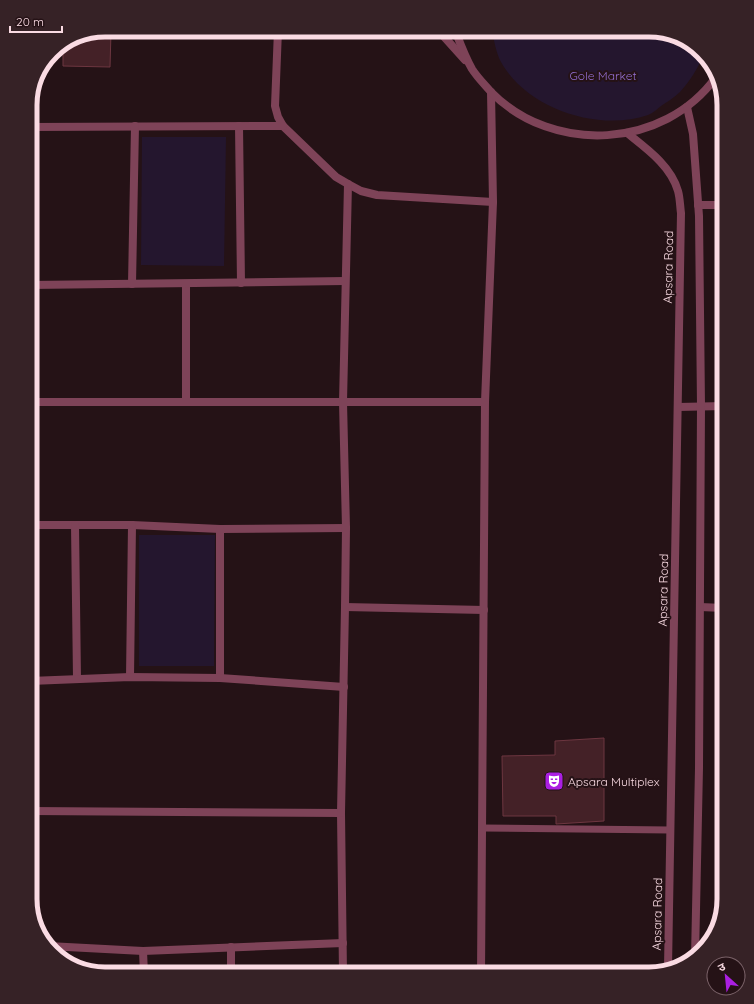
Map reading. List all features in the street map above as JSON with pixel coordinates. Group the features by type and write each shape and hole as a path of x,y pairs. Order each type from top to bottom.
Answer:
{"street":[{"path":"278,37 275,106 278,116 283,126 336,177 361,191 377,195 493,202"},
{"path":"445,37 491,92 514,111 540,125 569,134 598,136 628,133 658,123 687,107 712,82"},
{"path":"457,37 472,68"},
{"path":"481,967 485,402 493,202 491,92"},
{"path":"687,107 693,134 699,216 701,406 699,768 695,949"},
{"path":"132,284 135,126"},
{"path":"240,126 241,282"},
{"path":"37,127 283,126"},
{"name":"Apsara Road","path":"628,133 650,152 670,173 678,191 681,213 668,965"},
{"path":"343,967 341,813 346,607 346,528 343,402 348,184"},
{"path":"698,205 717,205"},
{"path":"37,285 345,281"},
{"path":"186,284 186,402"},
{"path":"37,402 485,402"},
{"path":"678,407 717,406"},
{"path":"37,525 132,525 220,529 346,528"},
{"path":"75,525 77,679"},
{"path":"130,677 132,525"},
{"path":"220,529 220,678"},
{"path":"346,607 484,610"},
{"path":"700,607 717,608"},
{"path":"37,681 130,677 220,678 344,687"},
{"path":"37,811 341,813"},
{"path":"57,946 143,951 344,943"},
{"path":"231,947 231,967"},
{"path":"143,951 144,967"}],"lane":[{"path":"483,828 670,830"}],"green space":[{"name":"Gole Market","path":"493,37 653,37 667,39 683,46 701,61 680,92 650,114 629,120 608,120 587,118 546,104 528,92 513,78 501,62"},
{"path":"142,137 226,137 224,266 141,265"},
{"path":"139,535 215,535 214,666 139,666"}],"building":[{"path":"111,37 110,67 63,66 63,52 67,48 92,38"},
{"path":"604,738 604,821 556,824 556,816 503,816 502,756 555,755 555,741"}],"place":[{"name":"Apsara Multiplex","path":"554,781"}]}
